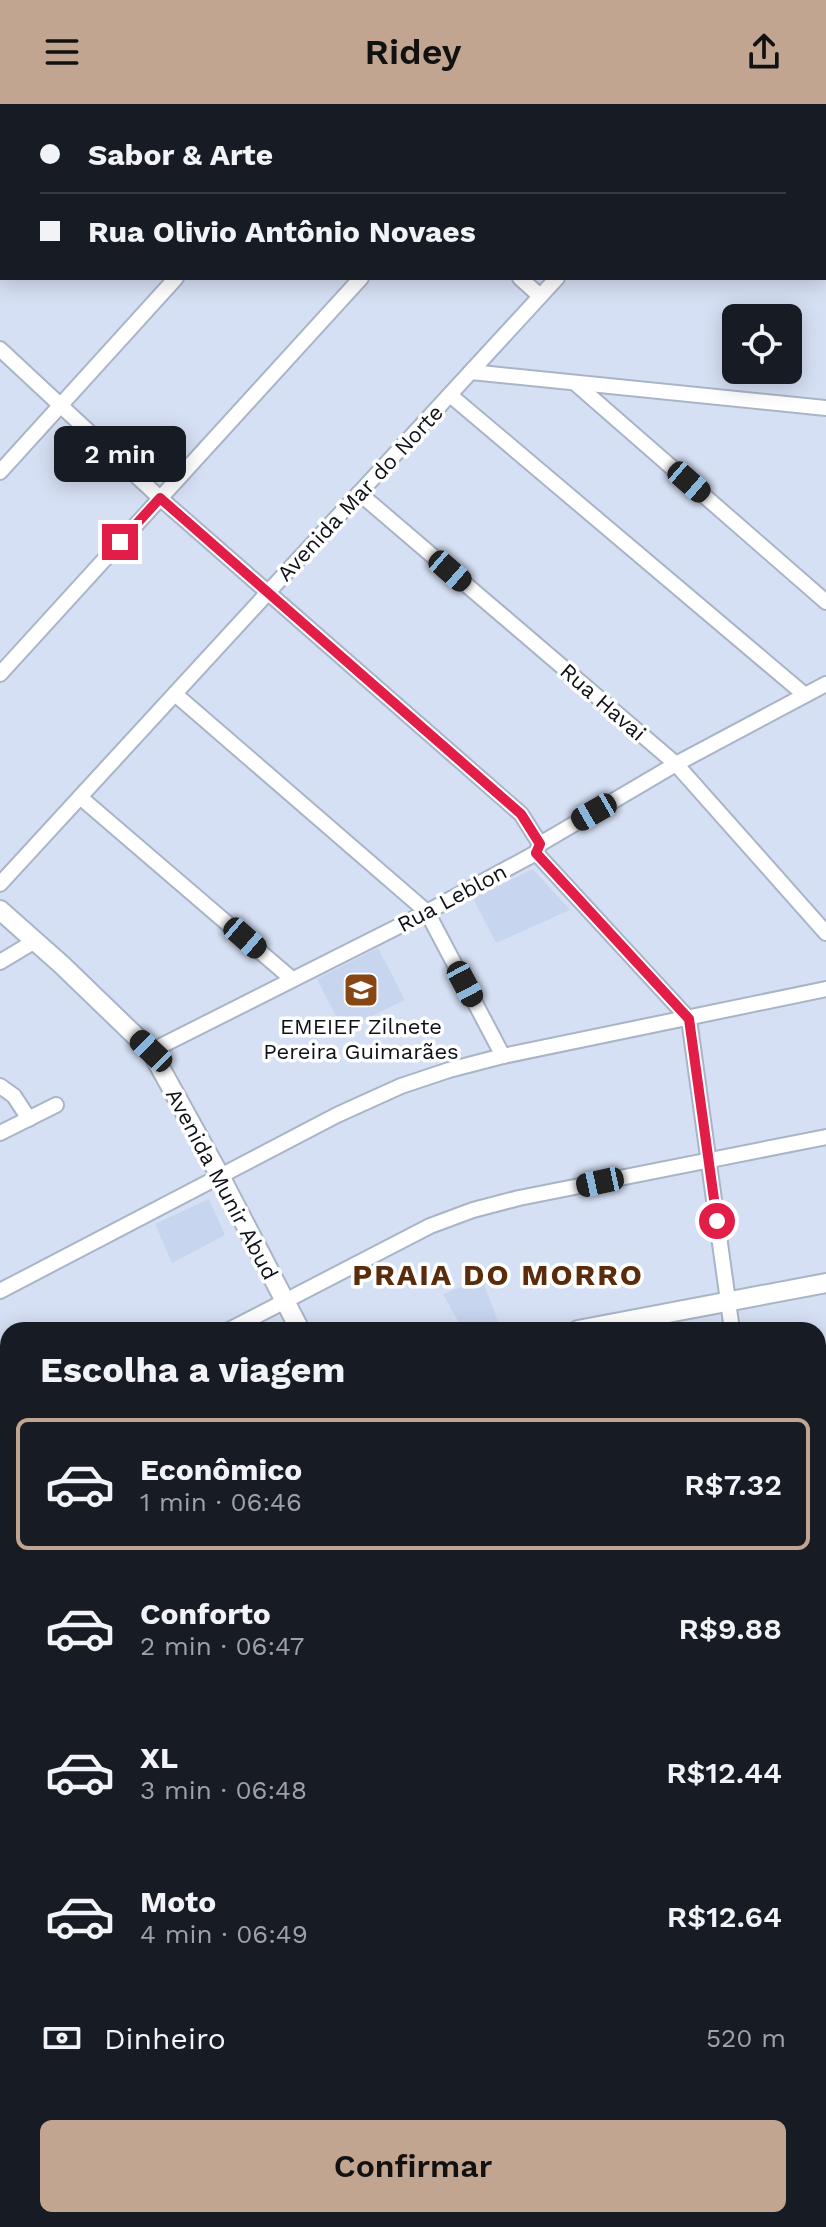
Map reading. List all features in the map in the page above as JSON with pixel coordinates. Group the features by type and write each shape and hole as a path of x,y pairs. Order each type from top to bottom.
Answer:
{"street":[{"path":"0,472 174,280"},
{"path":"0,674 359,280"},
{"path":"522,280 540,296"},
{"name":"Avenida Mar do Norte","path":"0,884 555,280"},
{"path":"0,349 160,498 521,814 538,849 689,1019 731,1322"},
{"path":"471,372 826,408"},
{"path":"574,383 826,602"},
{"path":"450,395 805,695"},
{"name":"Rua Havai","path":"359,493 676,764 826,933"},
{"name":"Rua Leblon","path":"151,1051 427,912 538,849 676,764 826,684"},
{"path":"175,694 427,912 503,1056"},
{"path":"80,797 292,979"},
{"name":"Avenida Munir Abud","path":"0,910 151,1051 296,1322"},
{"path":"0,962 35,941"},
{"path":"0,1291 337,1115 401,1086 503,1056 826,989"},
{"path":"0,1086 14,1096 29,1119"},
{"path":"0,1133 56,1105"},
{"path":"244,1322 430,1226 473,1210 519,1198 826,1137"},
{"path":"616,1322 826,1283"}],"shaded area":[{"path":"533,869 570,910 496,943 473,898"},
{"name":"EMEIEF Zilnete Pereira Guimarães","path":"378,948 405,1000 343,1030 317,979"},
{"path":"209,1199 225,1235 172,1263 155,1224"},
{"path":"482,1279 498,1322 459,1322 443,1294"}],"place":[{"name":"EMEIEF Zilnete Pereira Guimarães","path":"361,990"}],"district":[{"name":"PRAIA DO MORRO","path":"498,1274"}],"route":[{"path":"120,542 160,498 521,814 540,844 536,853 689,1019 717,1221"}]}
